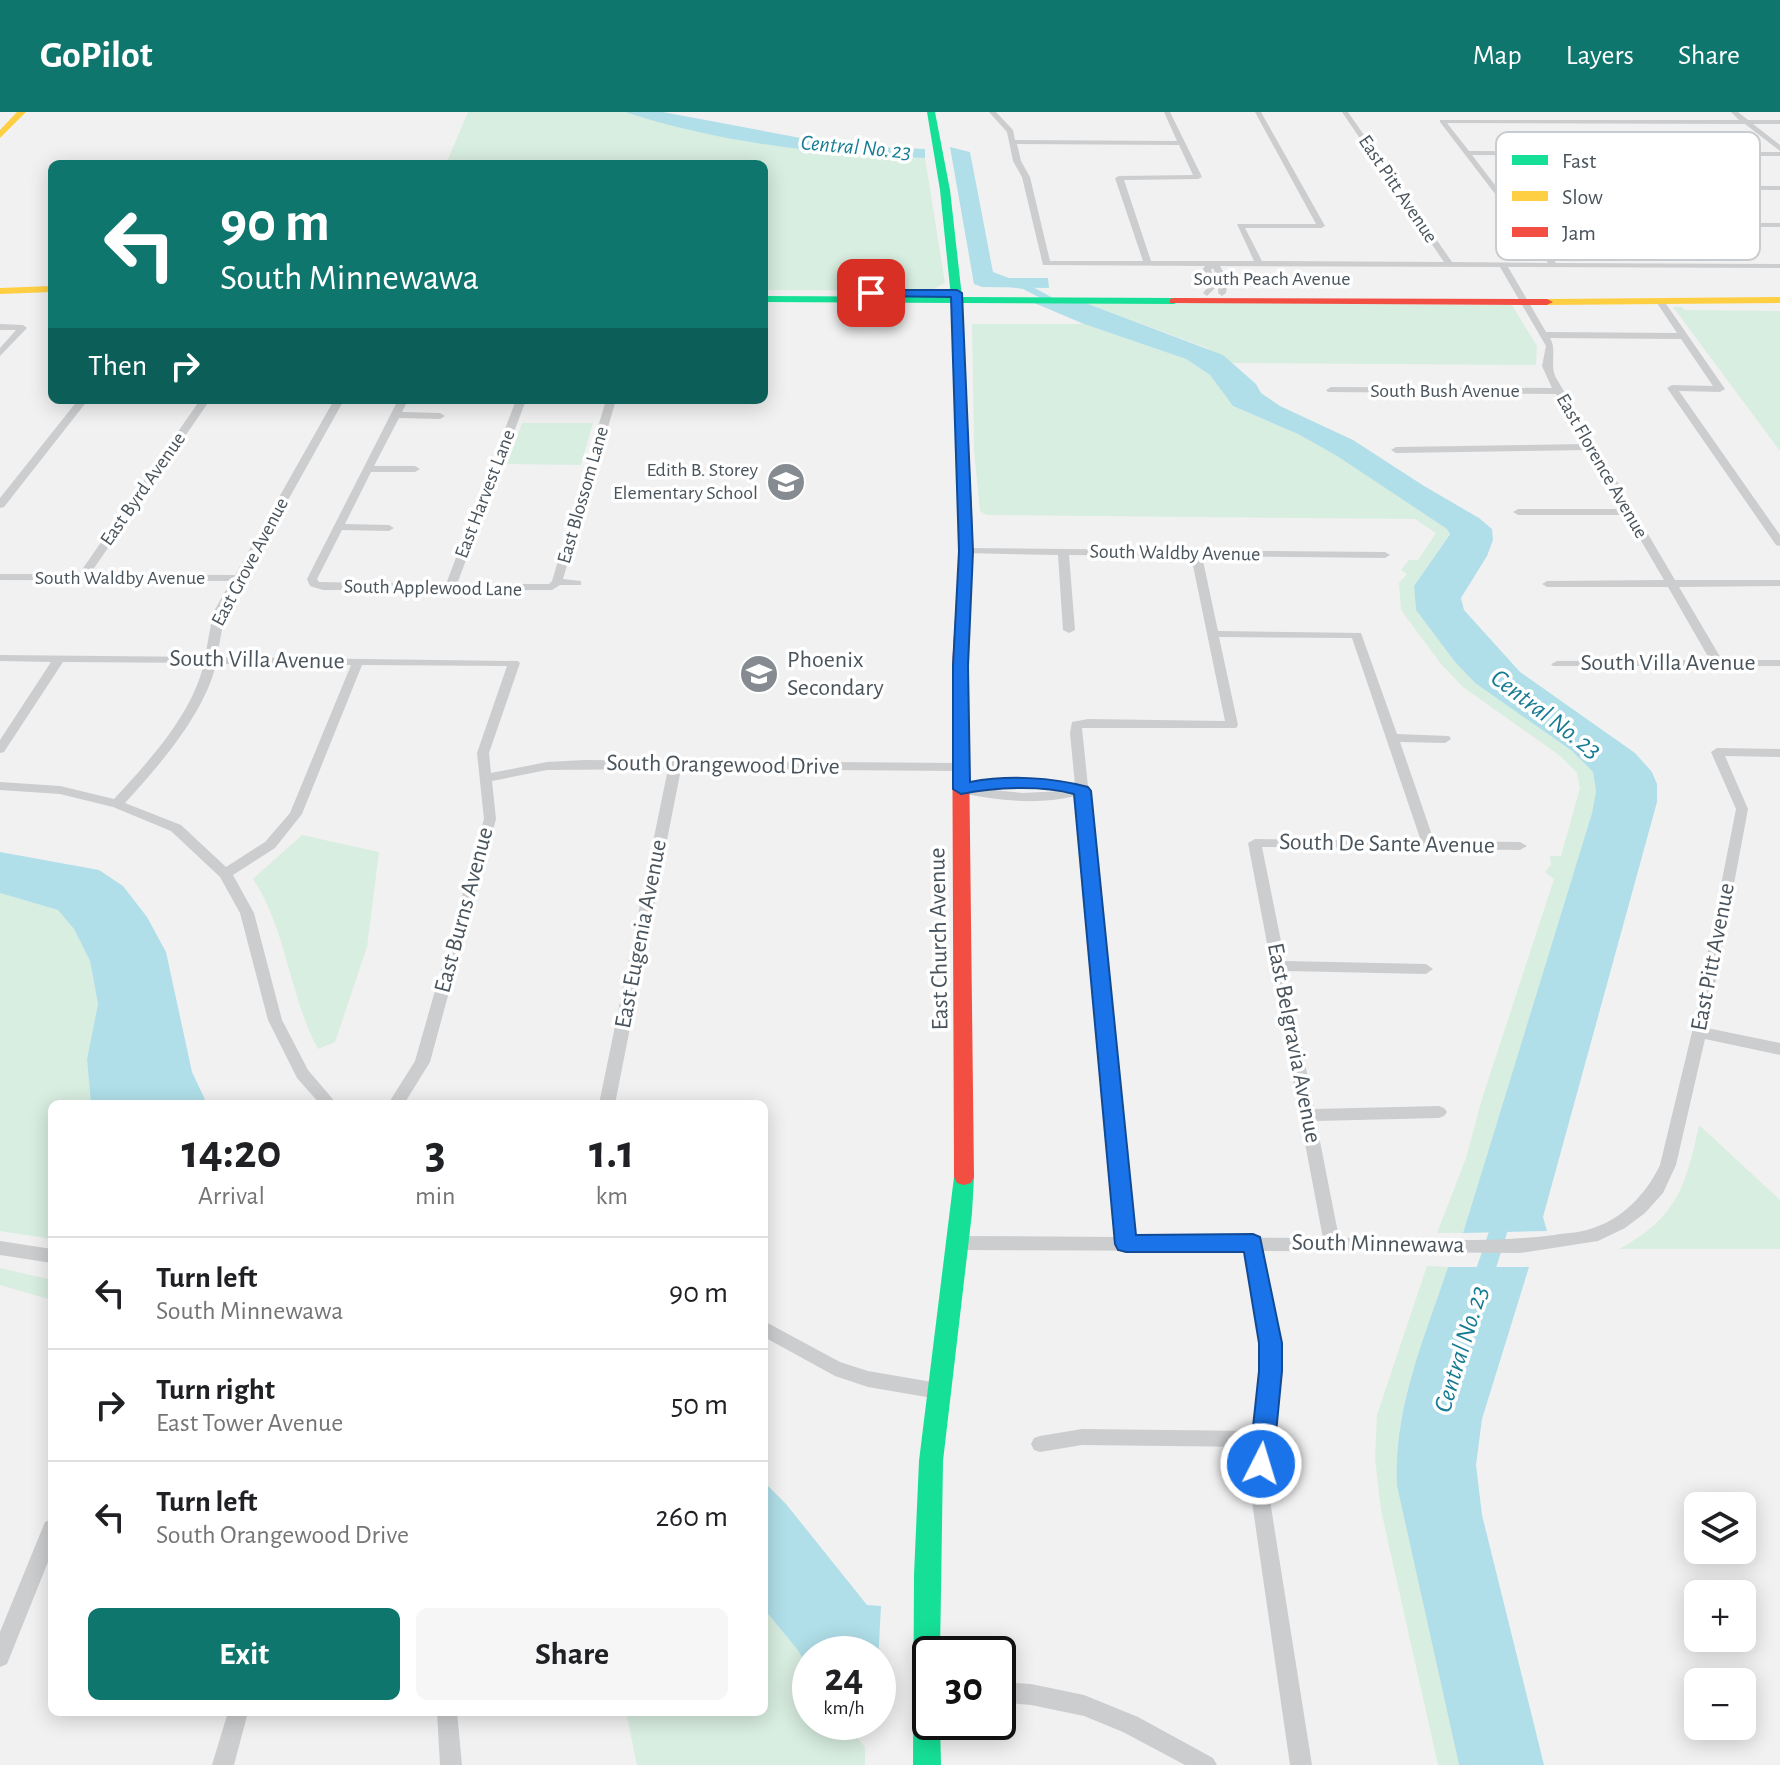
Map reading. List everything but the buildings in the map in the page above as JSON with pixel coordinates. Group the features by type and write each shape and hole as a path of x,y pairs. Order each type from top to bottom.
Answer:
{"street":[{"path":"0,119 7,112"},
{"path":"0,135 22,112"},
{"name":"East Church Avenue","path":"929,1636 931,1462 964,1180 960,666 966,551 957,296 945,190 931,112"},
{"path":"992,112 1010,132 1017,161 1026,177 1046,263 1780,266"},
{"path":"1148,264 1119,178 1198,177 1167,112"},
{"path":"1258,112 1321,226 1240,226 1259,264"},
{"name":"East Pitt Avenue","path":"1345,112 1450,265"},
{"path":"1734,112 1759,132"},
{"path":"1496,190 1442,121 1780,122"},
{"path":"1760,133 1780,152"},
{"path":"1012,142 1183,143"},
{"path":"1760,152 1780,152"},
{"path":"1467,153 1496,153"},
{"path":"1760,188 1780,188"},
{"path":"1760,225 1780,225"},
{"path":"1550,260 1554,265"},
{"path":"1213,264 1207,269 1215,293"},
{"path":"1126,299 1207,298 1224,287 1219,269 1213,264"},
{"name":"East Florence Avenue","path":"1503,266 1550,346 1547,366 1559,391 1718,663"},
{"path":"1,292 48,292"},
{"name":"South Peach Avenue","path":"768,295 1215,293 1661,303 1780,299"},
{"name":"South Peach Avenue","path":"768,295 957,296"},
{"name":"South Peach Avenue","path":"1043,296 1126,299 1780,299"},
{"path":"1661,303 1720,389 1672,388 1780,543"},
{"path":"0,327 23,328 0,353"},
{"path":"1544,335 1684,336"},
{"name":"South Bush Avenue","path":"1331,390 1559,391"},
{"path":"0,505 80,404"},
{"name":"East Byrd Avenue","path":"82,578 202,404"},
{"name":"East Grove Avenue","path":"117,804 148,771 201,689 208,672 211,636 219,613 337,404"},
{"path":"389,528 338,527 401,404"},
{"name":"East Harvest Lane","path":"450,588 519,404"},
{"name":"East Blossom Lane","path":"555,585 610,404"},
{"path":"396,415 440,416"},
{"path":"1396,450 1591,447"},
{"path":"368,469 415,469"},
{"path":"1518,512 1628,512"},
{"name":"South Applewood Lane","path":"338,527 312,579 314,584 450,588 577,583"},
{"name":"South Waldby Avenue","path":"966,551 1385,555"},
{"path":"1063,552 1069,630"},
{"path":"1126,1244 1076,725 1232,725 1196,553"},
{"name":"South Waldby Avenue","path":"0,577 239,578"},
{"path":"1547,584 1780,583"},
{"path":"1213,634 1357,635 1429,845"},
{"name":"South Villa Avenue","path":"0,658 514,663"},
{"path":"0,749 59,659"},
{"path":"225,874 270,845 296,814 358,661"},
{"name":"East Burns Avenue","path":"398,1100 422,1062 490,819 483,753 514,663"},
{"name":"South Villa Avenue","path":"1557,664 1780,663"},
{"path":"1392,738 1445,739"},
{"name":"East Pitt Avenue","path":"1668,1165 1699,1032 1742,809 1717,752 1780,753"},
{"name":"South Orangewood Drive","path":"486,778 547,766 584,764 961,767"},
{"name":"East Eugenia Avenue","path":"608,1100 675,765"},
{"path":"0,786 60,790 117,804 176,828 225,874 247,913 275,1020 302,1074 325,1100"},
{"path":"961,789 986,795 1063,796 1082,791"},
{"name":"South De Sante Avenue","path":"1255,843 1520,846"},
{"name":"East Belgravia Avenue","path":"1255,843 1332,1243"},
{"path":"1279,966 1426,969"},
{"path":"1699,1032 1780,1049"},
{"path":"1307,1115 1439,1112"},
{"name":"South Minnewawa","path":"959,1243 1520,1246 1592,1236 1619,1223 1639,1208 1657,1188 1668,1165"},
{"path":"1253,1243 1271,1343 1259,1488 1301,1765"},
{"path":"0,1248 48,1255"},
{"path":"768,1330 835,1368 868,1379 938,1391"},
{"path":"1040,1444 1082,1437 1262,1439"},
{"path":"0,1657 48,1538"},
{"path":"1016,1693 1086,1704 1118,1717 1206,1765"},
{"path":"223,1765 237,1716"},
{"path":"447,1716 451,1765"},
{"name":"East Church Avenue","path":"927,1765 928,1740"}],"green space":[{"path":"468,112 625,112 698,131 841,154 925,158 945,283 930,291 768,290 768,160 448,160"},
{"path":"1083,302 1512,305 1537,346 1536,365 1232,363 1207,348"},
{"path":"1673,307 1685,310 1780,311 1780,451"},
{"path":"972,324 1084,324 1186,359 1210,375 1233,406 1298,434 1337,456 1447,529 1450,533 1414,586 1416,610 1475,683 1572,751 1593,772 1596,791 1592,813 1463,1233 1437,1233 1466,1158 1482,1099 1554,879 1545,872 1551,865 1550,856 1561,856 1580,788 1577,773 1559,755 1463,687 1441,664 1401,610 1399,583 1407,574 1401,570 1409,560 1418,560 1436,533 1415,519 986,515 980,511 974,450"},
{"path":"522,423 593,423 581,465 507,464"},
{"path":"302,835 379,852 367,947 335,1042 318,1049 300,1007 273,920 253,879"},
{"path":"0,893 58,910 74,929 90,961 98,1004 87,1059 91,1100 48,1100 48,1238 0,1231"},
{"path":"1699,1125 1780,1200 1780,1249 1619,1249 1654,1225 1676,1198 1689,1166"},
{"path":"1427,1266 1448,1267 1405,1402 1397,1457 1397,1486 1459,1765 1438,1765 1381,1510 1375,1459 1377,1415"},
{"path":"0,1268 48,1279 48,1299 0,1285"},
{"path":"768,1614 792,1643 792,1740 859,1740 865,1747 865,1765 637,1765 627,1716 768,1716"}],"water":[{"path":"625,112 663,112 843,146 925,149 925,158 773,146 698,132"},
{"path":"950,147 970,152 993,272 1009,278 1048,278 1049,288 982,287 974,284"},
{"path":"1032,302 1083,302 1223,355 1256,384 1261,393 1280,406 1353,440 1479,518 1492,529 1493,540 1487,556 1461,598 1464,610 1520,672 1635,753 1652,772 1657,784 1657,802 1543,1217 1547,1231 1463,1233 1592,813 1596,791 1593,772 1572,751 1475,683 1416,610 1414,586 1450,534 1447,529 1337,456 1298,434 1233,406 1210,375 1186,359 1084,324"},
{"path":"0,852 99,870 123,886 147,917 166,952 192,1072 205,1100 91,1100 87,1059 98,1004 90,961 74,929 58,910 0,893"},
{"path":"1448,1267 1529,1267 1482,1419 1476,1465 1482,1515 1544,1765 1459,1765 1397,1486 1397,1457 1405,1402"},
{"path":"768,1486 867,1605 881,1606 879,1636 792,1636 792,1643 768,1614"}],"waterway":[{"name":"Central No. 23","path":"1007,284 1026,287 1063,306"},
{"name":"Central No. 23","path":"1480,1287 1504,1214"}],"traffic: fast":[{"path":"931,112 945,190 956,285 965,512"},
{"path":"768,299 1174,301"},
{"path":"927,1765 927,1575 931,1461 964,1177"}],"traffic: slow":[{"path":"0,135 22,112"},
{"path":"0,291 48,289"},
{"path":"1547,302 1780,300"}],"traffic: jam":[{"path":"1174,301 1547,302"},
{"path":"964,1177 960,666 965,512"}],"place":[{"name":"Edith B. Storey Elementary School","path":"786,482"},
{"name":"Phoenix Secondary","path":"759,674"}],"route":[{"path":"871,293 957,293 966,551 960,666 961,789 985,784 1062,785 1082,791 1126,1244 1253,1243 1271,1343 1261,1464"}]}
